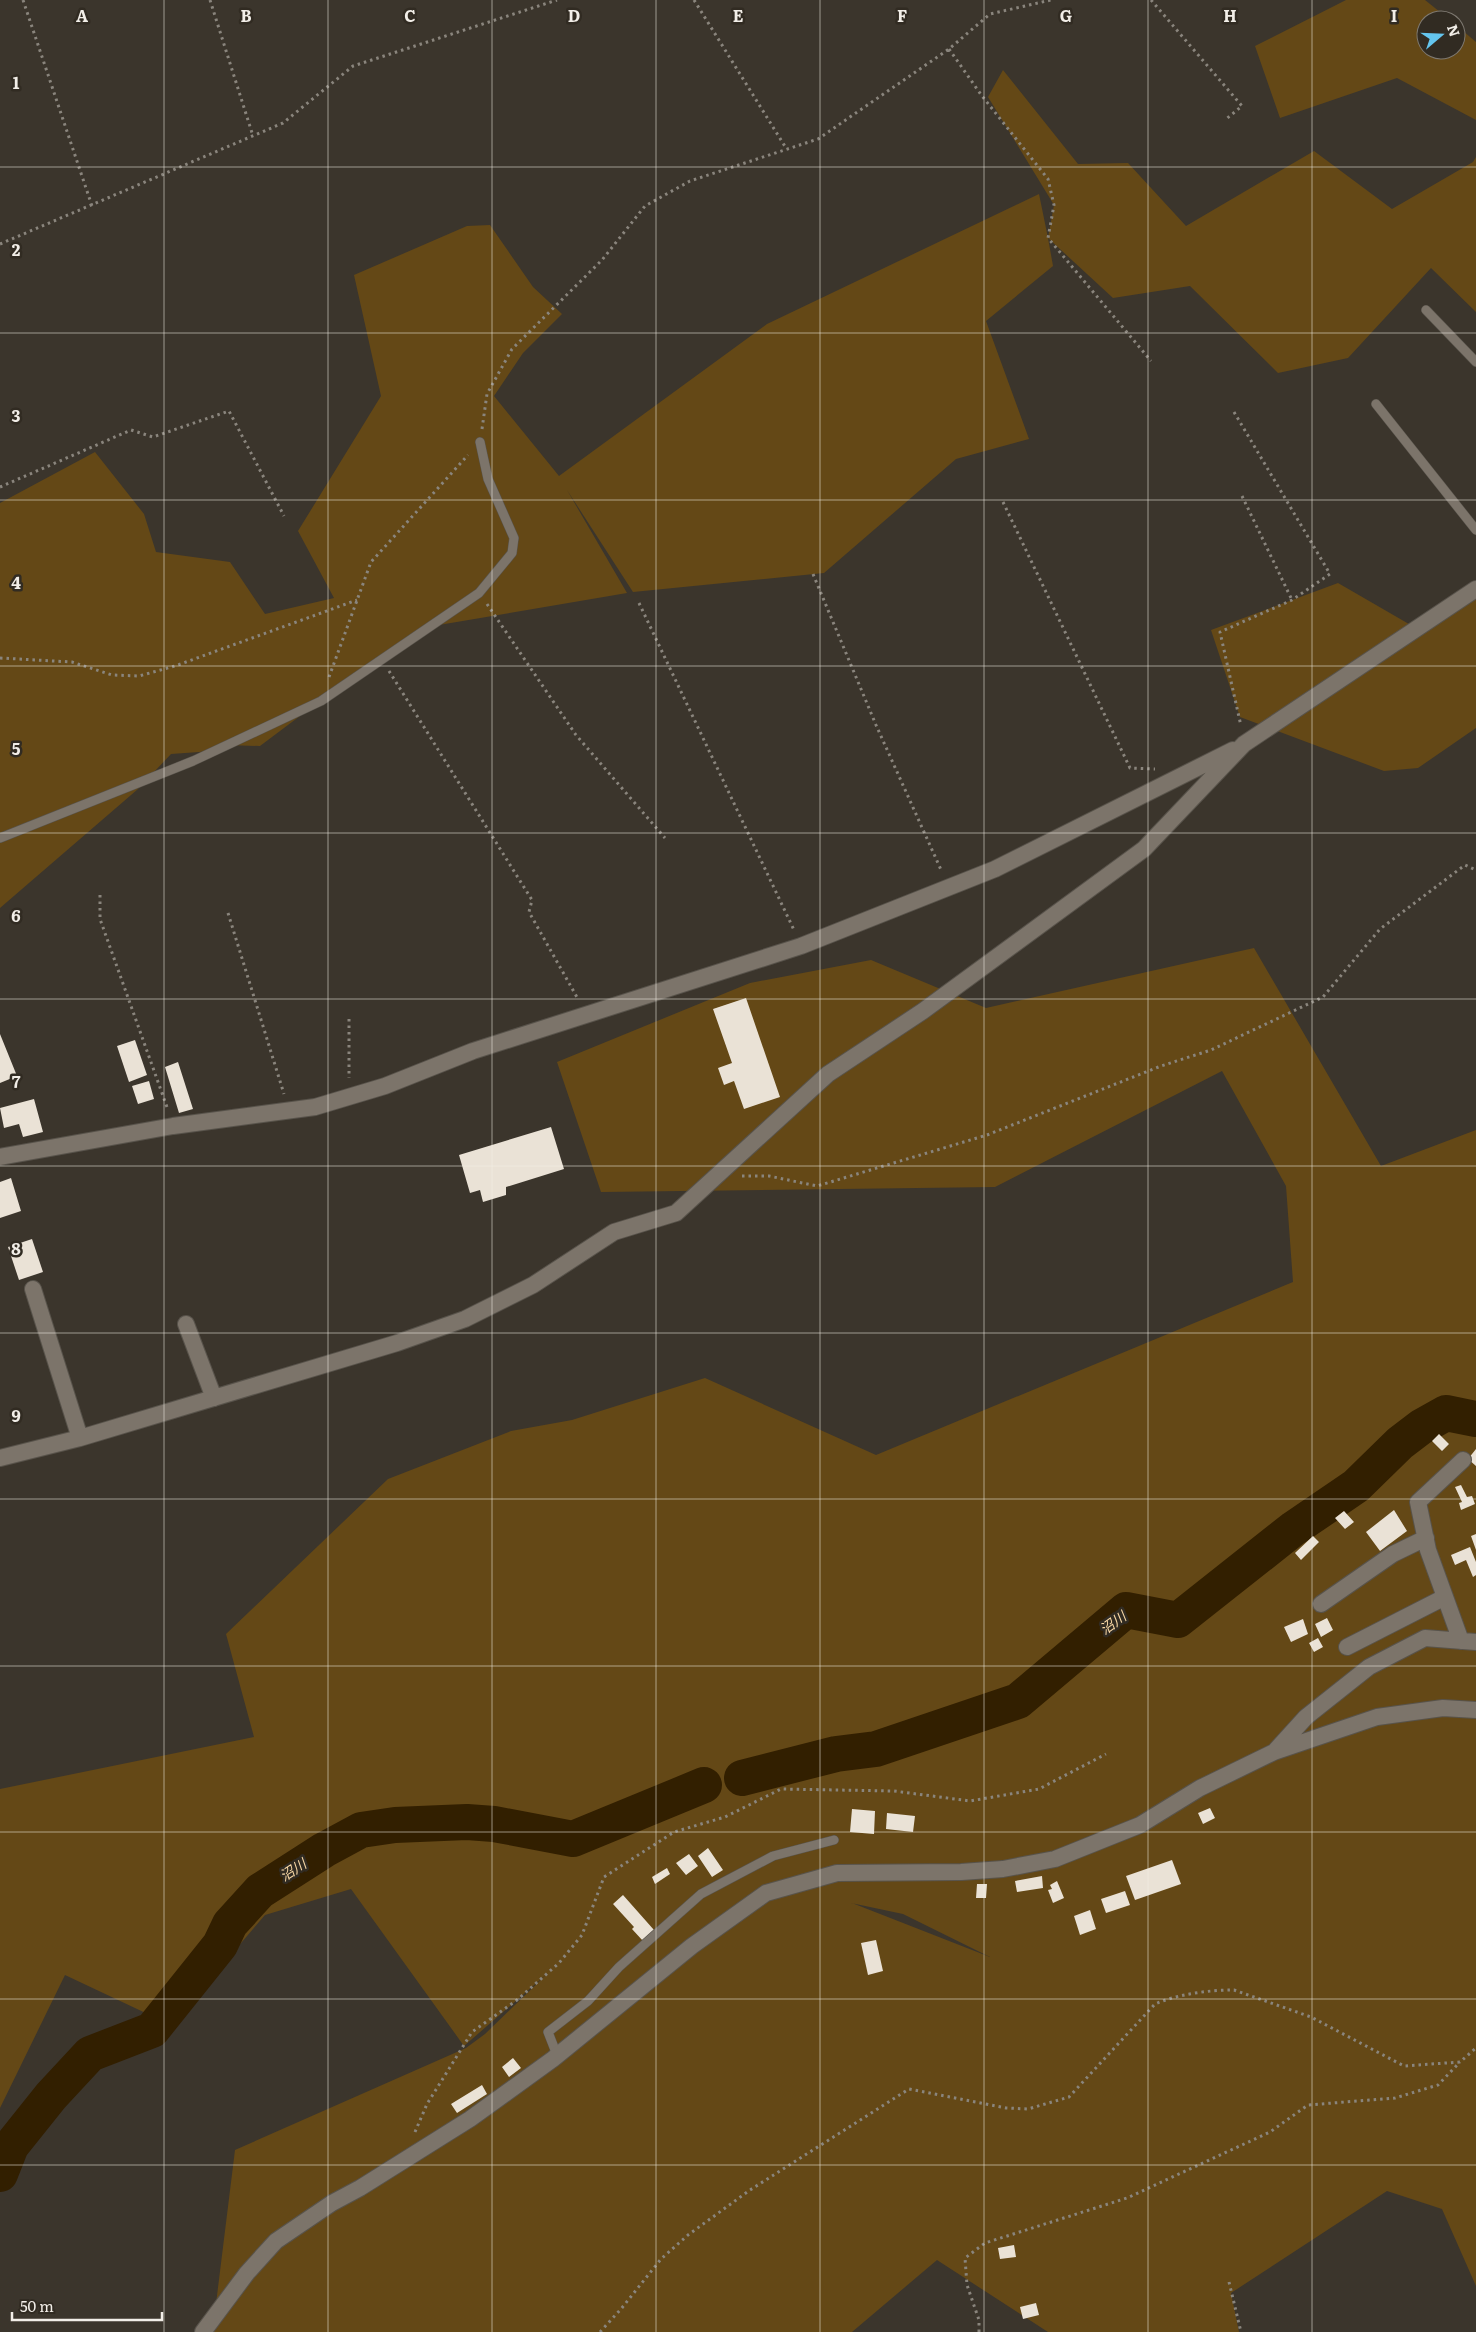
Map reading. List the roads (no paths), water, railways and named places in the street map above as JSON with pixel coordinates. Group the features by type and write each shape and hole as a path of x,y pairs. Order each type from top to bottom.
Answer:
{"street":[{"path":"0,1157 173,1126 315,1107 385,1086 473,1052 586,1014 801,946 995,869 1244,744 1476,589"},
{"path":"0,1458 80,1438 214,1398 397,1342 465,1319 533,1285 614,1232 676,1213 828,1074 923,1011 1144,849 1244,744"},
{"path":"33,1289 80,1438"},
{"path":"186,1324 214,1398"},
{"path":"1463,1460 1418,1502 1426,1538 1445,1597 1468,1641"},
{"path":"1321,1604 1393,1554 1426,1538"},
{"path":"1348,1646 1445,1597"},
{"path":"1274,1752 1306,1718 1370,1667 1425,1638 1468,1641"},
{"path":"204,2332 247,2273 281,2237 332,2203 360,2188 470,2119 558,2055 692,1946 766,1893 837,1873 961,1872 1003,1869 1055,1859 1140,1825 1200,1788 1274,1752 1377,1717 1443,1708 1476,1710"}],"lane":[{"path":"1426,310 1476,362"},
{"path":"1376,404 1476,530"},
{"path":"0,838 193,761 321,701 480,593 512,553 514,538 488,479 480,442"},
{"path":"558,2055 548,2032 588,2001 618,1967 701,1894 773,1856 834,1840"}],"waterway":[{"name":"沼川","path":"742,1778 836,1754 876,1749 1018,1701 1126,1610 1178,1620 1293,1529 1356,1486 1400,1443 1421,1427 1446,1413 1476,1419"},
{"name":"沼川","path":"0,2174 11,2146 51,2096 90,2054 152,2030 220,1945 230,1924 260,1891 324,1850 361,1830 395,1825 467,1822 494,1824 573,1839 704,1785"}]}
